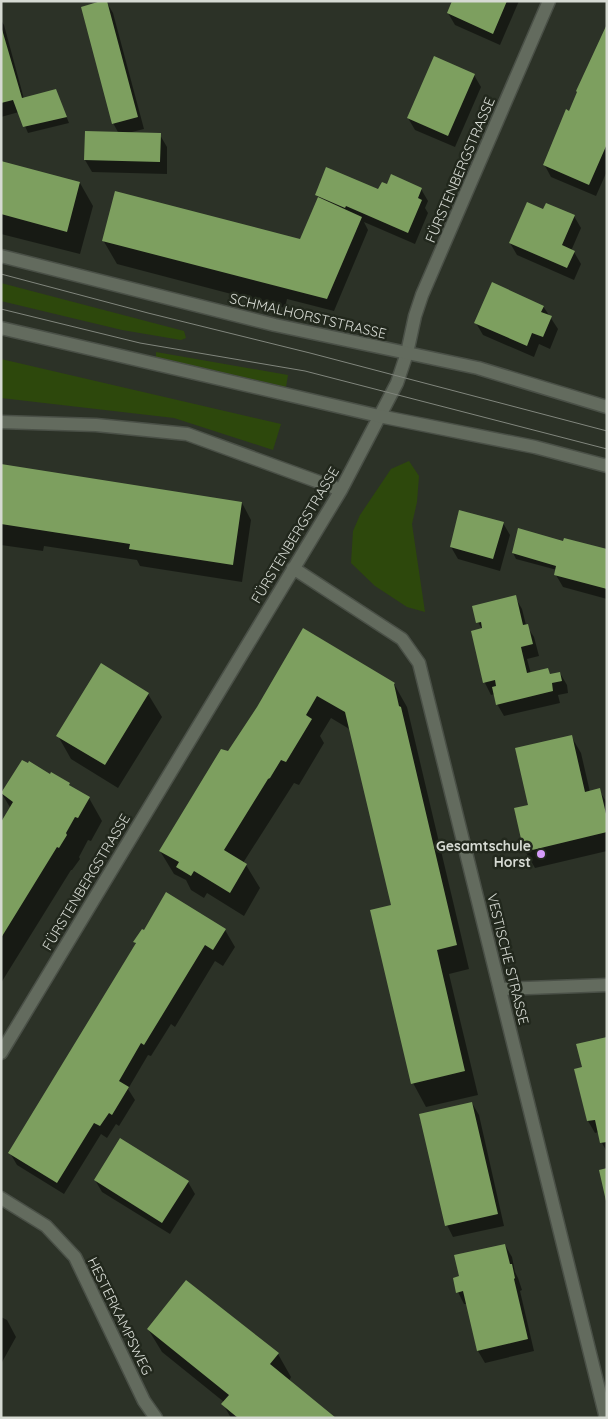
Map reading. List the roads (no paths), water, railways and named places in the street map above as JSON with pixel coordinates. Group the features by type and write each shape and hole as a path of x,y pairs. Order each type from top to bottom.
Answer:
{"street":[{"name":"FÜRSTENBERGSTRASSE","path":"1,1052 342,490 397,384 422,295 549,1"},
{"name":"SCHMALHORSTSTRASSE","path":"1,256 275,325 478,368 607,407"},
{"path":"1,328 379,416 535,446 607,466"},
{"path":"1,422 96,425 187,434 342,490"},
{"name":"VESTISCHE STRASSE","path":"293,568 402,639 419,663 606,1418"},
{"path":"500,989 607,985"},
{"name":"HESTERKAMPSWEG","path":"1,1198 46,1226 75,1257 144,1401 156,1418"}],"tram line":[{"path":"1,274 607,431"},
{"path":"1,309 140,343 305,371 607,449"}],"place":[{"name":"Gesamtschule Horst","path":"541,854"}]}
